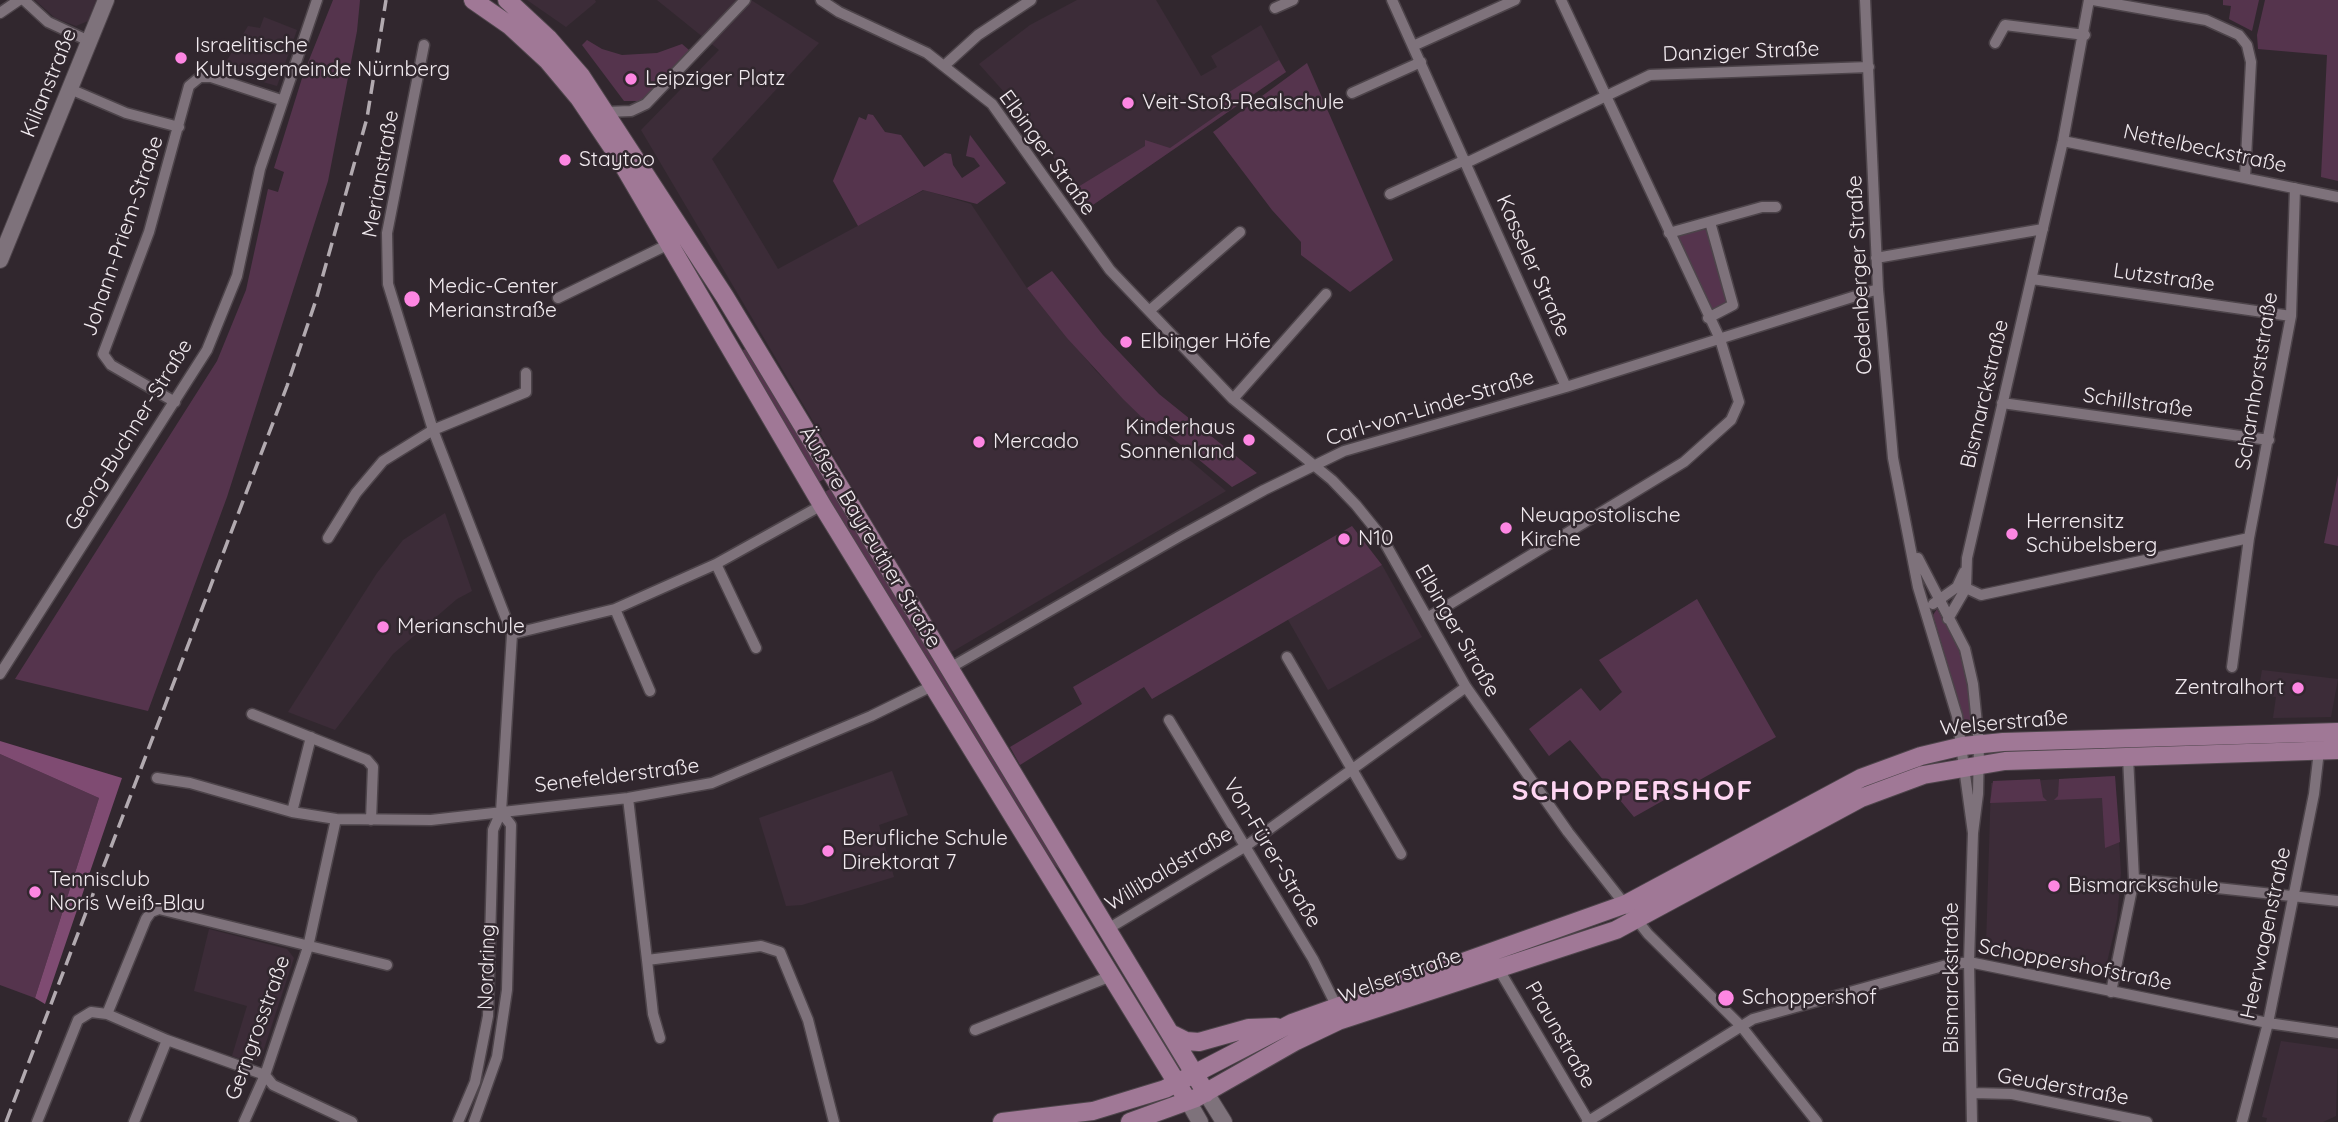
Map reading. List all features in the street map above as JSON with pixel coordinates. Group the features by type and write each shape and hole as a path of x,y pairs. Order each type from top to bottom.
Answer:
{"main road":[{"name":"Kilianstraße","path":"0,261 106,0"},
{"name":"Äußere Bayreuther Straße","path":"473,0 521,36 567,83 628,174 667,245 738,359 822,505 1200,1122"},
{"name":"Äußere Bayreuther Straße","path":"507,0 561,51 606,112 726,297 948,669 1224,1122"},
{"name":"Welserstraße","path":"1002,1122 1093,1111 1177,1083 1283,1027 1626,904 1861,778 1909,759 1971,745 2338,732"},
{"name":"Welserstraße","path":"1130,1122 1206,1093 1296,1041 1338,1021 1609,933 1638,920 1868,795 1923,775 1972,764 2338,750"},
{"path":"1051,879 1061,881 1071,872"},
{"path":"1172,1034 1186,1041 1199,1042 1249,1028 1283,1027"}],"street":[{"path":"0,13 21,0 48,22 89,41"},
{"name":"Georg-Buchner-Straße","path":"0,674 207,350 237,276 256,186 281,100 317,0"},
{"path":"606,112 631,111 646,104 745,0"},
{"name":"Elbinger Straße","path":"821,0 945,65 992,104 1087,241 1149,311 1233,399 1346,493 1377,530 1466,687 1568,832 1626,904"},
{"path":"945,65 978,35 1031,0"},
{"path":"1275,8 1293,0"},
{"name":"Kasseler Straße","path":"1392,0 1566,387"},
{"path":"1413,46 1515,0"},
{"path":"1427,618 1702,449 1731,420 1739,402 1720,339 1562,0"},
{"name":"Oedenberger Straße","path":"1865,0 1876,258 1893,458 1918,587 1926,612"},
{"path":"2091,0 2157,6 2206,20 2231,30 2247,45 2250,62 2245,177"},
{"name":"Bismarckstraße","path":"1966,588 1966,568 2063,141 2091,0"},
{"path":"1994,43 2006,25 2085,35"},
{"name":"Merianstraße","path":"424,45 387,233 388,284 432,430 512,634"},
{"path":"1352,93 1421,62"},
{"name":"Danziger Straße","path":"1465,162 1650,75 1868,67"},
{"path":"70,89 126,113 179,127 189,86 200,77 211,77 281,100"},
{"name":"Johann-Priem-Straße","path":"174,402 110,365 103,355 149,232 179,127"},
{"name":"Nettelbeckstraße","path":"2063,141 2338,197"},
{"path":"1390,194 1465,162"},
{"name":"Scharnhorststraße","path":"2232,667 2249,538 2291,316 2295,188"},
{"path":"1669,233 1762,207 1776,207"},
{"path":"1708,318 1733,305 1710,222"},
{"path":"1876,258 2043,229"},
{"path":"1149,311 1240,232"},
{"path":"558,298 667,245"},
{"name":"Lutzstraße","path":"2032,279 2291,316"},
{"name":"Carl-von-Linde-Straße","path":"948,669 1135,561 1314,464 1393,435 1566,387 1878,289"},
{"path":"1233,399 1326,293"},
{"path":"328,538 342,513 375,469 404,446 432,430 526,392 526,373"},
{"name":"Schillstraße","path":"2003,403 2269,440"},
{"path":"512,634 615,609 716,564 822,505"},
{"path":"1948,619 1966,588 1972,594 1981,595 2249,538"},
{"name":"Oedenberger Straße","path":"1912,546 1937,599"},
{"path":"716,564 756,648"},
{"name":"Bismarckstraße","path":"1966,568 1957,587 1937,599 1926,612 1955,707 1971,745 1972,764"},
{"name":"Bismarckstraße","path":"1937,599 1965,649 1973,684 1973,833 1969,962 1972,1122"},
{"path":"615,609 650,691"},
{"name":"Nordring","path":"458,1122 475,1082 485,1039 493,830 501,812 512,634"},
{"path":"1287,657 1401,854"},
{"name":"Senefelderstraße","path":"157,778 190,783 292,812 336,819 432,820 628,798 712,783 871,716 933,686"},
{"name":"Willibaldstraße","path":"1107,930 1246,845 1466,687"},
{"path":"252,714 367,760 373,767 371,820"},
{"name":"Von-Fürer-Straße","path":"1169,720 1246,845 1327,984 1337,1007"},
{"path":"292,812 311,737"},
{"name":"Heerwagenstraße","path":"2242,1122 2268,1023 2314,794 2319,751"},
{"path":"2111,992 2134,879 2128,757"},
{"path":"628,798 653,1014 660,1038"},
{"name":"Nordring","path":"474,1122 480,1116 497,1057 507,989 511,825 501,812"},
{"name":"Gerngrosstraße","path":"244,1122 265,1074 307,947 336,819"},
{"path":"2134,879 2338,901"},
{"path":"1626,904 1689,976 1741,1026 1814,1119 1798,1122"},
{"path":"107,1014 146,919 151,912 159,909 307,947"},
{"path":"647,960 761,946 780,952 808,1020 834,1122"},
{"name":"Gerngrosstraße","path":"307,947 387,965"},
{"name":"Schoppershofstraße","path":"1588,1122 1752,1019 1943,966 1969,962 2268,1023 2338,1033"},
{"name":"Praunstraße","path":"1498,968 1588,1122"},
{"path":"975,1030 1111,976"},
{"path":"37,1122 78,1020 91,1012 107,1014 167,1040 265,1074 272,1086 352,1122"},
{"path":"134,1122 167,1040"},
{"name":"Geuderstraße","path":"1973,1093 2012,1094 2147,1122"}],"shaded area":[{"path":"35,0 97,0 88,21 76,26 55,18"},
{"path":"333,0 360,0 357,31 328,181 227,497 148,711 15,679 217,361 246,290 268,189 278,192 284,172 274,168 303,75"},
{"path":"527,0 595,0 596,2 566,27"},
{"path":"657,0 751,0 819,43 712,159 778,269 924,190 971,204 1027,288 1096,371 1159,434 1226,491 950,653 641,130 719,50"},
{"name":"Veit-Stoß-Realschule","path":"1077,0 1156,0 1201,76 1217,67 1211,56 1261,25 1286,72 1087,209 1030,121 979,64 1030,25"},
{"path":"2223,0 2259,0 2252,31 2229,19 2231,6 2223,5"},
{"path":"2265,0 2338,0 2338,181 2321,177 2327,55 2258,49 2257,35"},
{"path":"264,17 297,30 277,86 221,70 248,26 260,28"},
{"path":"587,40 602,49 622,55 657,53 682,44 689,50 641,101 624,101 582,45"},
{"path":"1279,60 1286,72 1087,209 1073,190 1145,146 1145,140 1170,148 1226,109 1220,98"},
{"path":"1307,63 1393,260 1350,292 1301,255 1301,242 1272,210 1213,132"},
{"path":"868,114 873,115 885,132 901,135 924,167 945,153 951,154 953,165 962,178 980,166 974,158 966,156 970,135 1006,183 977,204 923,190 858,226 833,181 859,117 866,120"},
{"path":"1701,228 1708,231 1726,302 1710,311 1677,236"},
{"path":"1052,271 1103,335 1159,394 1257,473 1232,487 1164,431 1159,434 1123,399 1067,338 1027,288"},
{"path":"749,348 827,477 816,484 742,355 743,350"},
{"path":"2338,475 2338,546 2324,543"},
{"path":"833,487 1062,873 1038,846 822,494"},
{"name":"Merianschule","path":"445,513 472,591 457,599 393,654 335,730 288,712 377,573 403,540"},
{"path":"1352,526 1382,565 1152,699 1144,687 1020,765 1010,747 1082,704 1073,687"},
{"path":"1382,565 1422,637 1328,690 1287,618"},
{"path":"1697,599 1776,737 1634,817 1570,740 1549,756 1529,729 1581,688 1600,711 1622,692 1599,660"},
{"path":"1937,609 1958,647 1970,693 1973,729 1965,723 1933,615"},
{"name":"Zentralhort","path":"2262,670 2338,679 2331,717 2273,718 2276,697 2258,694"},
{"path":"0,741 122,778 45,1004 35,998 99,798 0,754"},
{"name":"Tennisclub Noris Weiß-Blau","path":"0,754 99,798 35,998 0,985"},
{"name":"Berufliche Schule Direktorat 7","path":"892,771 908,815 879,825 894,877 802,905 786,906 759,818"},
{"name":"Bismarckschule","path":"2115,776 2121,873 2117,919 2105,971 2099,976 1995,953 1996,947 1986,947 1991,783"},
{"path":"2115,776 2120,842 2105,848 2102,798 2054,800 2058,796 2059,779"},
{"path":"2040,779 2043,797 2047,801 1990,803 1993,781"},
{"path":"209,929 287,949 294,958 261,1058 252,1063 232,1056 247,1006 194,991"},
{"path":"2281,1041 2338,1049 2336,1116 2323,1122 2266,1122 2267,1118 2262,1117"}],"railway":[{"path":"6,1122 287,386 316,300 367,118 386,0"}],"place":[{"name":"Israelitische Kultusgemeinde Nürnberg","path":"181,58"},
{"name":"Leipziger Platz","path":"631,79"},
{"name":"Veit-Stoß-Realschule","path":"1128,103"},
{"name":"Staytoo","path":"565,160"},
{"name":"Medic-Center Merianstraße","path":"412,299"},
{"name":"Elbinger Höfe","path":"1126,342"},
{"name":"Kinderhaus Sonnenland","path":"1249,440"},
{"name":"Mercado","path":"979,442"},
{"name":"Neuapostolische Kirche","path":"1506,528"},
{"name":"Herrensitz Schübelsberg","path":"2012,534"},
{"name":"N10","path":"1344,539"},
{"name":"Merianschule","path":"383,627"},
{"name":"Zentralhort","path":"2298,688"},
{"name":"Berufliche Schule Direktorat 7","path":"828,851"},
{"name":"Bismarckschule","path":"2054,886"},
{"name":"Tennisclub Noris Weiß-Blau","path":"35,892"},
{"name":"Schoppershof","path":"1726,998"}],"district":[{"name":"SCHOPPERSHOF","path":"1633,792"}]}
